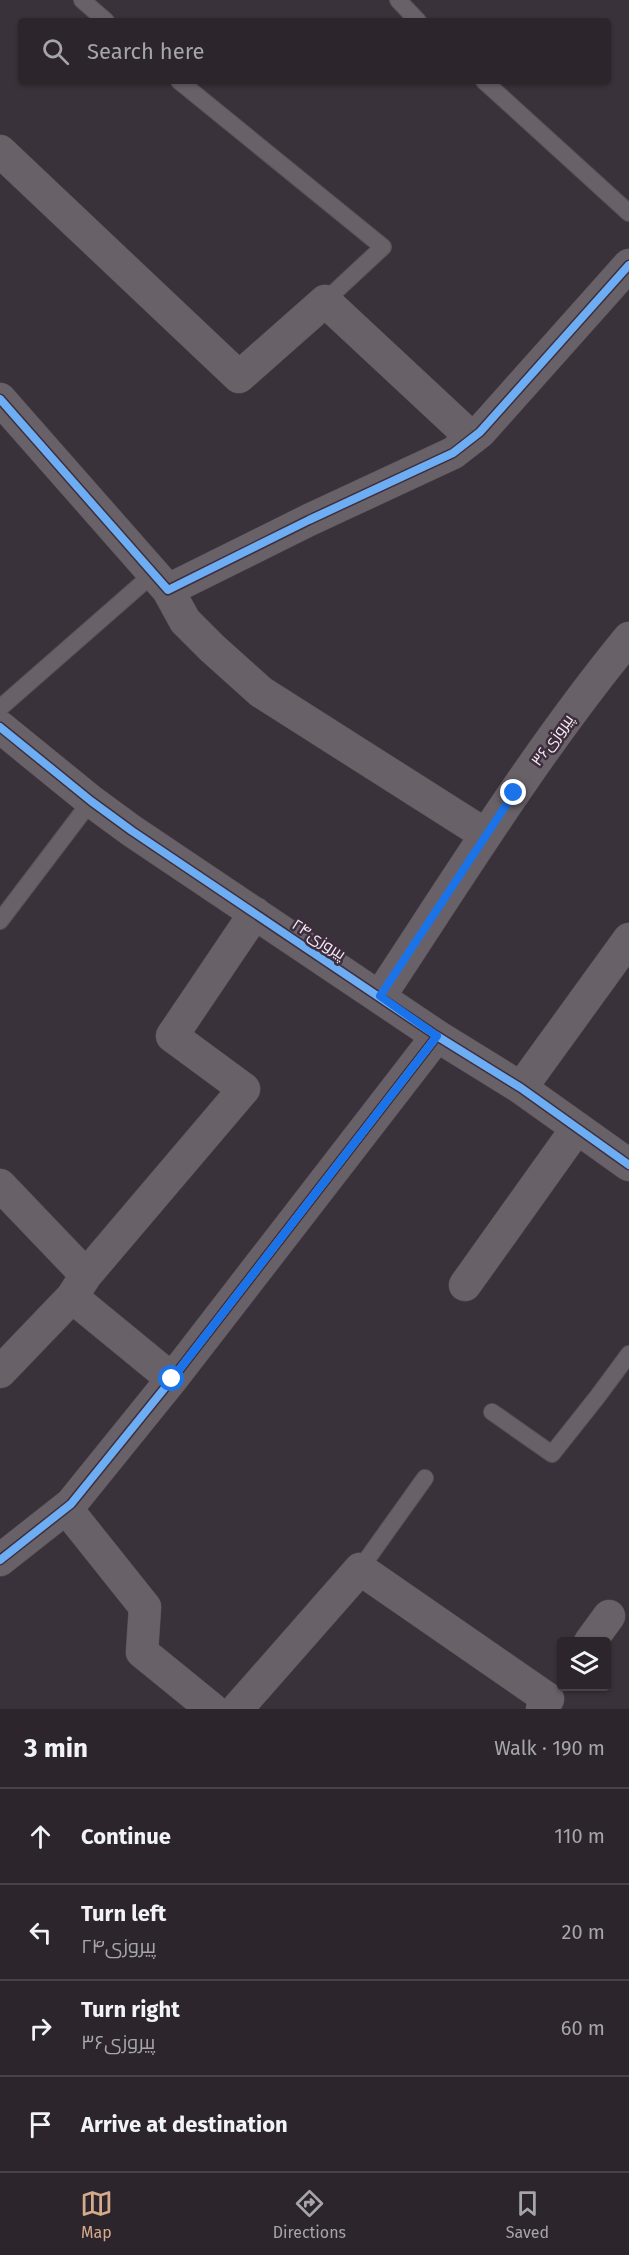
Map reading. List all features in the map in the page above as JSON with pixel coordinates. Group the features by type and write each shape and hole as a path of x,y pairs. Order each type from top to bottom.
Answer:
{"street":[{"path":"0,151 239,377 325,301 472,438"},
{"path":"161,582 309,520 453,453 480,432 629,265"},
{"path":"0,399 161,582 185,621 212,648 261,692 486,836"},
{"name":"پیروزی۳۶","path":"380,996 486,836 596,680 629,638"},
{"name":"پیروزی۲۴","path":"0,727 91,801 437,1036 521,1088 629,1165"},
{"path":"0,1372 79,1286 244,1089 172,1036 255,913"},
{"path":"521,1088 629,939"},
{"path":"0,1559 66,1508 172,1379 437,1036"},
{"path":"465,1285 577,1128"},
{"path":"0,1185 79,1286 172,1379"},
{"path":"66,1508 146,1607 142,1652 212,1709"},
{"path":"237,1709 360,1569 550,1696"},
{"path":"593,1637 609,1616"}],"lane":[{"path":"82,0 103,18"},
{"path":"398,0 415,18"},
{"path":"183,84 383,247 325,301"},
{"path":"487,84 629,213"},
{"path":"0,708 161,582"},
{"path":"0,921 91,801"},
{"path":"492,1412 552,1454 629,1354"},
{"path":"360,1569 425,1478"}],"cycle path":[{"path":"0,399 168,590 309,520 453,453 480,432 629,265"},
{"path":"0,727 91,801 132,831 437,1036 521,1088 629,1165"},
{"path":"0,1560 71,1504 172,1379 437,1036"}],"route":[{"path":"172,1379 437,1036 380,996 514,793"}]}
